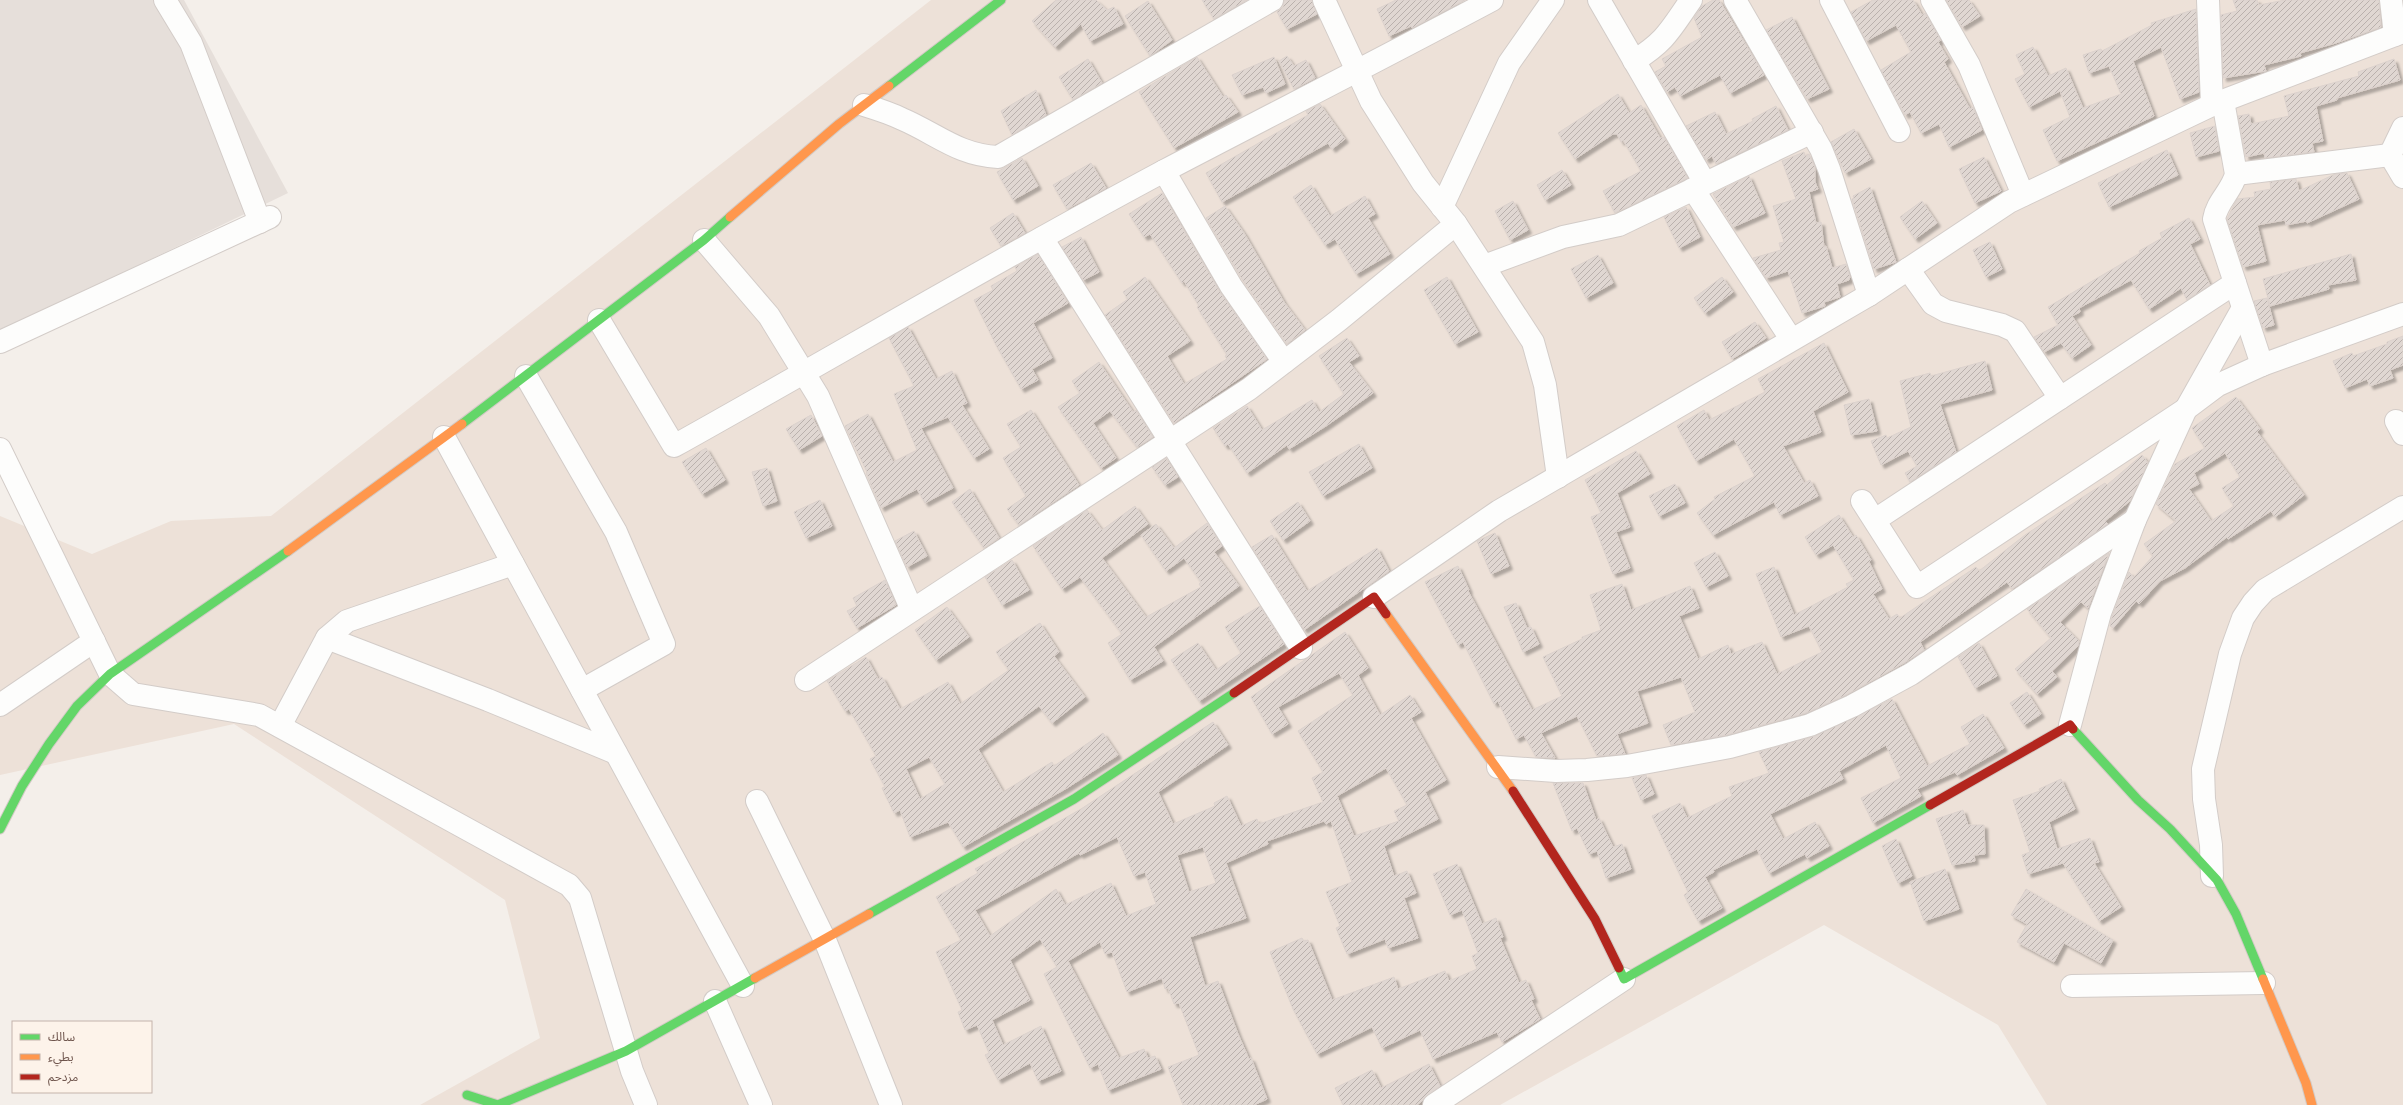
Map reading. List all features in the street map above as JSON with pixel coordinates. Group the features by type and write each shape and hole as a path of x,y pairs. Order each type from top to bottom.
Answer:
{"street":[{"path":"0,342 265,220 191,43 165,0"},
{"path":"0,829 22,786 49,744 78,706 110,674 160,637 303,542 526,376 704,240 864,105 1001,0"},
{"path":"1324,0 1356,73 1371,101 1423,183 1456,224 1533,342 1545,385 1558,477"},
{"path":"600,320 674,446 1042,238 1164,171 1356,73 1492,0"},
{"path":"1442,207 1506,69 1553,0"},
{"path":"1599,0 1634,61 1699,186 1791,340"},
{"path":"1634,61 1656,47 1675,25 1690,0"},
{"path":"1735,0 1812,132 1829,168 1869,295"},
{"path":"1831,0 1899,131"},
{"path":"1932,0 1969,65 2023,195"},
{"path":"2208,0 2218,103 2236,174 2234,182 2216,207 2214,218 2262,365"},
{"path":"467,1095 498,1105 524,1100 626,1051 1074,799 1301,648 1499,512 1869,295 2009,202 2218,103 2399,33 2391,0"},
{"path":"864,105 902,118 960,149 977,156 998,157 1259,3"},
{"path":"2390,155 2403,128"},
{"path":"1484,266 1563,237 1618,225 1812,132"},
{"path":"2236,174 2390,155"},
{"path":"2390,155 2403,177"},
{"path":"1164,171 1231,286 1284,362"},
{"path":"806,680 1249,390 1456,224"},
{"path":"1042,238 1301,648"},
{"path":"704,240 769,316 818,396 912,610"},
{"path":"1908,269 1934,304 1946,311 2002,325 2015,331 2060,398"},
{"path":"1875,520 2235,283"},
{"path":"1434,1105 1624,979 2070,725 2100,613 2135,520 2186,408 2243,308"},
{"path":"1862,501 1917,587 2186,408 2218,385 2262,365 2403,314"},
{"path":"526,376 616,532 664,644 582,690"},
{"path":"444,437 743,986"},
{"path":"0,449 110,674 134,694 259,715 569,885 580,898 626,1051 646,1105"},
{"path":"2212,876 2211,845 2204,799 2203,769 2230,654 2243,618 2253,603 2265,590 2403,507"},
{"path":"1498,767 1564,771 1627,766 1730,747 1810,725 1852,706 1911,674 2135,520"},
{"path":"280,726 327,638 347,621 512,564"},
{"path":"1374,597 1498,767 1595,919 1624,979"},
{"path":"327,638 488,700 616,753"},
{"path":"0,705 94,641"},
{"path":"2070,725 2138,800 2170,829 2212,876 2236,914 2306,1083 2312,1105"},
{"path":"757,801 825,940 891,1105"},
{"path":"2072,986 2264,983"},
{"path":"715,1001 761,1105"}],"shaded area":[{"path":"0,0 184,0 288,193 0,332"},
{"path":"931,0 2403,0 2403,1105 2047,1105 1998,1025 1824,925 1500,1105 420,1105 540,1038 505,900 234,724 0,775 0,516 92,554 171,521 271,516"}],"building":[{"path":"1056,0 1096,0 1107,10 1114,7 1123,24 1090,41 1081,24 1055,47 1032,21"},
{"path":"1202,0 1247,0 1214,19"},
{"path":"1284,0 1312,0 1317,14 1287,29 1277,12 1283,7"},
{"path":"1396,0 1465,0 1412,28 1411,26 1389,36 1377,9"},
{"path":"1713,0 1719,0 1764,75 1730,93 1720,75 1680,96 1675,87 1667,92 1655,72 1666,66 1662,59 1702,37 1694,18 1702,6"},
{"path":"1873,0 1913,0 1922,15 1925,13 1941,40 1938,42 1948,59 1944,62 1970,109 1973,107 1982,130 1949,147 1939,124 1921,133 1910,112 1905,115 1881,70 1911,52 1896,25 1866,41 1851,12"},
{"path":"1946,0 1969,0 1980,16 1962,27"},
{"path":"2233,0 2257,0 2259,5 2285,0 2379,0 2381,27 2336,43 2300,53 2301,56 2264,65 2266,71 2223,78 2221,15 2237,11"},
{"path":"1148,1 1172,40 1150,56 1125,16"},
{"path":"2196,9 2199,92 2180,99 2161,47 2133,61 2154,116 2057,161 2043,130 2070,117 2060,91 2029,107 2015,79 2025,74 2016,55 2033,47 2048,76 2066,68 2083,108 2121,94 2109,66 2089,73 2083,55 2101,49 2102,51 2152,25 2151,23"},
{"path":"1792,17 1829,89 1807,99 1766,30"},
{"path":"1287,56 1294,66 1306,60 1315,78 1294,89 1279,61"},
{"path":"1197,57 1223,97 1226,95 1238,112 1174,148 1139,92"},
{"path":"1274,57 1285,84 1266,93 1263,87 1242,95 1232,75"},
{"path":"1088,59 1102,83 1073,100 1059,77"},
{"path":"2394,59 2400,80 2337,98 2337,100 2316,106 2323,141 2312,143 2314,152 2265,158 2264,153 2246,157 2238,116 2249,114 2251,124 2289,116 2284,96 2359,76 2358,72"},
{"path":"1036,90 1046,115 1012,135 1001,111"},
{"path":"1618,94 1629,113 1641,105 1660,138 1664,137 1688,178 1615,213 1603,191 1641,171 1623,140 1621,142 1617,134 1613,134 1575,159 1558,133"},
{"path":"1320,104 1345,139 1332,149 1328,143 1222,202 1206,173 1308,115 1306,111"},
{"path":"1776,106 1788,130 1716,164 1712,156 1706,160 1686,126 1715,112 1726,134 1753,121 1752,119"},
{"path":"2215,126 2219,151 2196,157 2190,133"},
{"path":"1854,129 1871,159 1845,173 1831,142"},
{"path":"2167,150 2178,175 2109,207 2098,183"},
{"path":"1804,152 1805,156 1809,154 1815,167 1815,182 1818,189 1809,192 1816,223 1821,222 1824,247 1826,246 1832,268 1846,264 1850,277 1849,280 1837,284 1840,297 1824,302 1825,306 1802,313 1788,271 1766,278 1753,258 1781,250 1779,243 1784,242 1773,206 1796,199 1782,161"},
{"path":"1984,157 2001,191 1975,203 1959,169"},
{"path":"1022,158 1038,186 1013,200 997,172"},
{"path":"1091,163 1106,188 1067,209 1053,185"},
{"path":"1562,170 1571,185 1545,200 1537,185"},
{"path":"2347,173 2359,199 2307,223 2307,221 2286,225 2285,220 2257,225 2266,261 2243,267 2227,219 2237,199 2255,197 2254,192 2271,189 2270,182 2296,179 2299,191 2335,174"},
{"path":"1749,176 1765,213 1733,227 1713,194"},
{"path":"1311,185 1330,216 1365,196 1375,214 1368,218 1390,254 1356,274 1335,239 1325,245 1293,197"},
{"path":"1870,187 1896,262 1874,269 1852,199 1854,198 1853,196"},
{"path":"1162,193 1220,292 1267,359 1174,423 1105,315 1128,299 1123,292 1145,277 1190,341 1167,356 1184,384 1227,359 1225,356 1227,355 1197,307 1199,306 1184,281 1182,283 1150,234 1144,237 1129,214"},
{"path":"1513,201 1528,230 1510,240 1495,211"},
{"path":"1922,201 1937,223 1915,239 1900,217"},
{"path":"1225,206 1244,233 1284,302 1305,330 1287,344 1242,279 1206,218"},
{"path":"1686,207 1700,237 1679,248 1664,217"},
{"path":"1013,213 1025,233 1001,246 990,228"},
{"path":"2189,218 2200,239 2190,244 2210,285 2187,300 2181,288 2149,309 2131,280 2079,308 2080,312 2072,316 2091,345 2072,358 2061,343 2044,352 2034,337 2058,325 2048,307 2140,253 2139,251 2162,238 2160,233"},
{"path":"1081,237 1099,272 1083,280 1062,247"},
{"path":"1990,242 2002,269 1986,277 1973,250"},
{"path":"1038,254 1068,303 1033,323 1052,358 1032,369 1038,380 1021,389 996,345 974,300 993,290 991,286 1017,271 1015,267"},
{"path":"2351,254 2356,280 2328,285 2329,289 2270,306 2263,279"},
{"path":"1598,255 1613,283 1586,298 1571,269"},
{"path":"1447,277 1478,332 1455,344 1424,290"},
{"path":"1722,277 1733,292 1705,313 1694,298"},
{"path":"2267,298 2274,325 2263,328 2254,301"},
{"path":"1755,322 1766,338 1732,359 1722,342"},
{"path":"908,327 936,379 952,371 967,403 962,405 989,449 974,458 948,417 921,428 953,488 925,503 917,489 881,508 866,473 867,472 845,426 868,414 893,462 917,450 894,394 914,386 889,338"},
{"path":"2403,336 2403,365 2390,370 2393,378 2370,386 2367,379 2345,388 2333,361 2352,353 2353,356 2387,344 2387,342"},
{"path":"1347,338 1359,356 1349,362 1373,393 1326,426 1289,449 1287,445 1247,473 1228,444 1225,446 1213,428 1247,406 1262,430 1312,400 1319,412 1344,394 1319,356"},
{"path":"1824,343 1848,392 1813,411 1821,432 1783,446 1804,483 1810,480 1818,496 1780,515 1774,502 1713,535 1697,513 1715,499 1714,497 1755,476 1734,439 1696,461 1677,426 1704,410 1709,420 1765,392 1758,379"},
{"path":"1985,361 1992,390 1940,404 1956,452 1910,482 1905,473 1917,466 1908,451 1881,465 1871,441 1886,435 1887,438 1911,427 1900,381 1930,373 1931,376"},
{"path":"1099,362 1133,412 1136,410 1153,437 1137,447 1110,411 1093,423 1116,458 1101,468 1058,407 1080,393 1072,381"},
{"path":"2236,397 2260,429 2257,432 2304,495 2275,517 2271,511 2228,539 2227,537 2185,568 2160,581 2139,604 2136,601 2113,628 2110,626 2112,617 2129,572 2134,577 2153,556 2144,544 2176,521 2156,504 2175,464 2205,448 2192,428","holes":["2225,453 2240,477 2222,488 2234,506 2211,521 2189,489 2199,484 2194,473"]},
{"path":"1869,399 1877,431 1851,435 1844,405"},
{"path":"1031,410 1079,485 1019,525 1007,509 1026,496 1003,458 1021,447 1007,424"},
{"path":"811,415 822,436 799,450 786,429"},
{"path":"1359,444 1372,468 1323,496 1309,472"},
{"path":"706,448 725,480 702,494 682,462"},
{"path":"1636,451 1650,474 1617,493 1630,527 1616,532 1630,568 1613,574 1591,517 1601,513 1585,480"},
{"path":"2142,455 2148,463 2130,501 2105,521 2108,524 2012,589 2007,582 1920,642 1924,650 1904,663 1846,695 1806,713 1727,735 1671,745 1663,725 1695,712 1681,677 1637,691 1648,723 1617,734 1625,754 1597,756 1577,716 1541,733 1555,758 1536,757 1524,735 1516,739 1498,701 1494,704 1463,642 1458,645 1425,582 1458,566 1469,590 1468,591 1532,710 1562,696 1543,657 1582,639 1582,637 1601,630 1590,595 1622,584 1631,610 1690,586 1699,608 1679,616 1698,659 1728,645 1731,654 1762,642 1777,674 1822,652 1809,626 1781,637 1756,574 1774,567 1794,615 1848,587 1846,584 1854,580 1833,545 1816,555 1805,537 1839,515 1853,537 1856,535 1871,560 1869,562 1882,589 1873,594 1889,619 1897,614 1900,618 1976,567 1979,571 2025,535 2105,483 2107,485"},
{"path":"1166,458 1178,477 1165,485 1152,467"},
{"path":"767,468 777,501 763,506 752,472"},
{"path":"1675,484 1685,503 1659,516 1649,496"},
{"path":"970,489 999,538 984,548 952,502"},
{"path":"820,500 832,526 806,538 794,512"},
{"path":"1298,502 1310,521 1283,540 1270,521"},
{"path":"1135,506 1148,524 1102,558 1146,617 1201,587 1199,584 1201,582 1184,558 1166,571 1141,535 1156,524 1174,548 1207,523 1222,546 1214,552 1239,586 1154,647 1163,661 1130,680 1108,643 1122,634 1080,577 1062,589 1033,546 1087,510 1102,530"},
{"path":"914,531 927,556 907,567 895,541"},
{"path":"1495,533 1509,566 1491,574 1477,541"},
{"path":"1272,535 1307,591 1377,548 1389,571 1304,630 1252,547"},
{"path":"1715,552 1728,576 1706,587 1694,563"},
{"path":"2109,553 2088,608 2081,602 2060,622 2079,641 2078,646 2052,671 2057,677 2037,694 2015,669 2051,638 2027,609"},
{"path":"1012,560 1029,590 1002,605 985,577"},
{"path":"885,580 896,605 857,628 847,611 857,606 853,598"},
{"path":"1516,603 1527,628 1531,627 1539,644 1523,652 1504,607"},
{"path":"1260,606 1284,644 1199,701 1171,660 1198,643 1216,670 1241,653 1225,627"},
{"path":"947,607 969,637 936,660 915,630"},
{"path":"1040,623 1059,652 1054,656 1085,697 1052,723 1039,706 978,749 1003,792 1052,762 1054,766 1103,733 1118,755 1067,788 963,847 948,822 910,837 900,810 894,813 882,788 885,787 870,759 876,756 849,709 845,711 827,681 866,657 878,679 882,677 900,709 948,682 960,704 1009,670 996,652","holes":["929,757 945,784 920,799 906,769"]},
{"path":"1345,632 1368,668 1358,675 1380,715 1410,695 1421,712 1411,718 1446,780 1425,792 1438,819 1384,846 1394,876 1407,871 1416,893 1404,898 1418,938 1388,948 1385,939 1347,954 1336,928 1340,926 1326,892 1352,882 1331,821 1326,824 1324,821 1267,841 1268,844 1226,863 1246,918 1190,937 1205,986 1218,981 1238,1034 1249,1059 1251,1058 1267,1099 1254,1105 1183,1105 1168,1067 1199,1055 1179,1003 1174,1004 1168,988 1165,989 1162,978 1127,992 1112,952 1105,954 1100,942 1068,961 1119,1058 1144,1049 1148,1058 1155,1056 1161,1069 1108,1090 1098,1064 1090,1068 1044,974 1057,967 1040,939 1010,960 1030,1000 992,1020 1003,1045 1041,1026 1061,1071 1038,1081 1030,1063 998,1080 985,1055 989,1053 977,1025 965,1030 958,1012 962,1010 936,952 961,940 936,897 978,873 975,869 1081,809 1213,722 1228,745 1158,792 1173,824 1215,806 1214,803 1227,796 1241,826 1257,819 1259,824 1323,802 1312,778 1323,772 1298,731 1353,695 1339,673 1278,707 1288,724 1272,734 1251,697","holes":["1386,768 1407,805 1394,811 1399,821 1354,836 1337,796","1117,837 1134,876 1145,872 1156,904 1126,916 1111,883 1065,905 1056,889 990,936 975,910 1079,853 1080,855","1203,847 1216,883 1189,892 1177,855"]},
{"path":"1979,643 1997,676 1975,688 1958,657"},
{"path":"2027,692 2041,714 2024,725 2010,703"},
{"path":"1892,699 1927,766 1970,744 1961,727 1983,714 2004,748 1957,775 1955,772 1917,789 1921,796 1873,823 1861,798 1901,778 1886,745 1839,771 1843,779 1770,814 1783,839 1815,822 1829,846 1807,858 1805,854 1769,873 1757,849 1713,870 1714,872 1705,877 1722,908 1698,921 1684,895 1688,892 1652,816 1680,803 1687,818 1732,796 1729,787 1769,773 1759,752 1815,736"},
{"path":"1646,775 1654,794 1641,800 1632,778"},
{"path":"2061,779 2075,809 2049,822 2057,849 2090,838 2099,862 2094,863 2121,907 2099,921 2063,863 2028,874 2022,855 2030,852 2013,800 2040,791 2039,789"},
{"path":"1553,783 1583,783 1596,820 1599,818 1613,847 1622,844 1631,869 1606,878 1597,851 1589,854 1577,828 1572,831"},
{"path":"1963,810 1968,825 1984,825 1985,854 1974,855 1975,861 1952,865 1936,819"},
{"path":"1896,839 1912,876 1898,883 1882,846"},
{"path":"1457,864 1482,924 1496,918 1503,937 1500,938 1519,983 1526,980 1534,999 1531,1000 1540,1019 1502,1042 1497,1032 1433,1059 1420,1030 1382,1048 1372,1027 1317,1054 1293,1009 1270,952 1302,938 1304,941 1308,940 1332,1000 1394,977 1398,989 1445,971 1449,981 1477,969 1472,956 1478,953 1462,910 1450,915 1433,874"},
{"path":"1945,869 1959,909 1924,921 1910,882"},
{"path":"2026,889 2113,940 2101,963 2064,943 2054,962 2017,942 2027,924 2011,915"},
{"path":"1429,1064 1440,1086 1417,1105 1343,1105 1335,1088 1372,1070 1381,1088"}],"traffic: fast":[{"path":"889,86 1001,0"},
{"path":"462,424 704,240 730,217"},
{"path":"0,829 22,786 49,744 77,706 110,674 288,551"},
{"path":"869,914 1074,799 1234,693"},
{"path":"2073,729 2138,800 2170,829 2217,880 2236,914 2263,979"},
{"path":"1619,968 1624,979 1930,805"},
{"path":"467,1095 498,1105 626,1051 755,978"}],"traffic: slow":[{"path":"730,217 839,124 889,86"},
{"path":"288,551 462,424"},
{"path":"1386,614 1513,791"},
{"path":"755,978 869,914"},
{"path":"2263,979 2306,1083 2312,1105"}],"traffic: jam":[{"path":"1234,693 1374,597 1386,614"},
{"path":"1930,805 2070,725 2073,729"},
{"path":"1513,791 1595,919 1619,968"}]}
